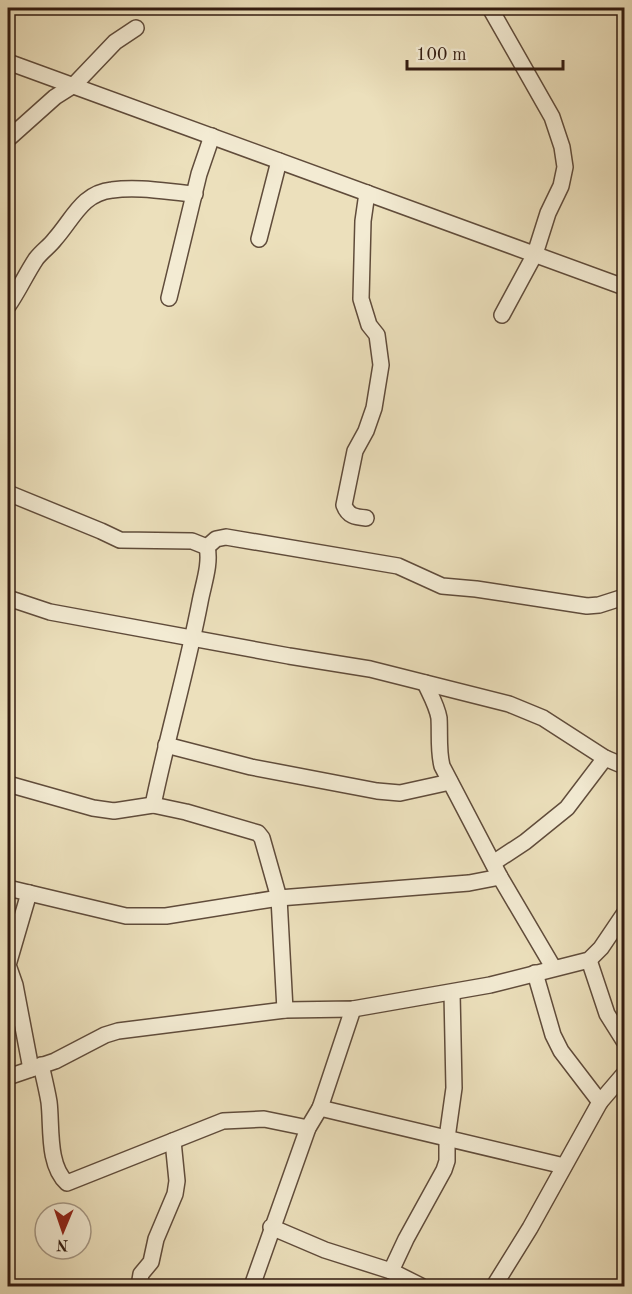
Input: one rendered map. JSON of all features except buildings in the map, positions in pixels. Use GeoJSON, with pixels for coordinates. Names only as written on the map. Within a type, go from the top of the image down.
{"type":"FeatureCollection","features":[{"type":"Feature","properties":{"kind":"street"},"geometry":{"type":"LineString","coordinates":[[490,8],[552,117],[562,147],[565,167],[561,186],[548,213],[535,254],[502,315]]}},
{"type":"Feature","properties":{"kind":"street"},"geometry":{"type":"LineString","coordinates":[[8,139],[55,97],[74,85],[115,42],[136,28]]}},
{"type":"Feature","properties":{"kind":"street"},"geometry":{"type":"LineString","coordinates":[[8,62],[624,287]]}},
{"type":"Feature","properties":{"kind":"street"},"geometry":{"type":"LineString","coordinates":[[169,298],[199,174],[212,136]]}},
{"type":"Feature","properties":{"kind":"street"},"geometry":{"type":"LineString","coordinates":[[260,239],[279,161]]}},
{"type":"Feature","properties":{"kind":"street"},"geometry":{"type":"LineString","coordinates":[[8,306],[37,258],[56,238],[83,202],[96,194],[120,190],[195,194]]}},
{"type":"Feature","properties":{"kind":"street"},"geometry":{"type":"LineString","coordinates":[[366,518],[354,517],[346,512],[344,505],[356,451],[374,408],[381,365],[377,335],[369,325],[361,299],[363,221],[367,193]]}},
{"type":"Feature","properties":{"kind":"street"},"geometry":{"type":"LineString","coordinates":[[8,493],[120,540],[192,541],[207,547]]}},
{"type":"Feature","properties":{"kind":"street"},"geometry":{"type":"LineString","coordinates":[[207,547],[216,539],[226,537],[398,566],[442,586],[477,589],[587,606],[599,605],[624,597]]}},
{"type":"Feature","properties":{"kind":"street"},"geometry":{"type":"LineString","coordinates":[[153,805],[193,638],[208,562],[207,547]]}},
{"type":"Feature","properties":{"kind":"street"},"geometry":{"type":"LineString","coordinates":[[8,598],[50,612],[370,669],[509,705],[551,723],[605,758],[624,766]]}},
{"type":"Feature","properties":{"kind":"street"},"geometry":{"type":"LineString","coordinates":[[425,683],[439,717],[439,754],[450,783],[496,870],[553,967]]}},
{"type":"Feature","properties":{"kind":"street"},"geometry":{"type":"LineString","coordinates":[[166,745],[250,767],[377,791],[400,793],[450,783]]}},
{"type":"Feature","properties":{"kind":"street"},"geometry":{"type":"LineString","coordinates":[[8,888],[126,916],[166,916],[279,898],[469,883],[496,870],[525,842],[567,808],[605,758]]}},
{"type":"Feature","properties":{"kind":"street"},"geometry":{"type":"LineString","coordinates":[[8,784],[114,811],[153,805],[258,832],[262,838],[279,898],[285,1010]]}},
{"type":"Feature","properties":{"kind":"street"},"geometry":{"type":"LineString","coordinates":[[29,893],[8,965],[36,1067],[50,1105],[52,1149],[60,1177],[67,1183],[223,1121],[264,1119],[308,1128]]}},
{"type":"Feature","properties":{"kind":"street"},"geometry":{"type":"LineString","coordinates":[[8,1077],[55,1061],[105,1035],[118,1031],[285,1010],[353,1010],[452,993],[589,960],[601,948],[624,914]]}},
{"type":"Feature","properties":{"kind":"street"},"geometry":{"type":"LineString","coordinates":[[589,960],[607,1014],[624,1041]]}},
{"type":"Feature","properties":{"kind":"street"},"geometry":{"type":"LineString","coordinates":[[535,973],[553,1035],[561,1051],[600,1102]]}},
{"type":"Feature","properties":{"kind":"street"},"geometry":{"type":"LineString","coordinates":[[391,1271],[447,1161],[447,1138],[454,1088],[452,993]]}},
{"type":"Feature","properties":{"kind":"street"},"geometry":{"type":"LineString","coordinates":[[252,1287],[308,1128],[320,1108],[353,1010]]}},
{"type":"Feature","properties":{"kind":"street"},"geometry":{"type":"LineString","coordinates":[[494,1287],[530,1228],[600,1102],[624,1074]]}},
{"type":"Feature","properties":{"kind":"street"},"geometry":{"type":"LineString","coordinates":[[320,1108],[564,1166]]}},
{"type":"Feature","properties":{"kind":"street"},"geometry":{"type":"LineString","coordinates":[[139,1287],[141,1275],[151,1262],[156,1239],[175,1194],[177,1181],[173,1141]]}},
{"type":"Feature","properties":{"kind":"street"},"geometry":{"type":"LineString","coordinates":[[272,1227],[325,1250],[391,1271],[421,1287]]}}]}
